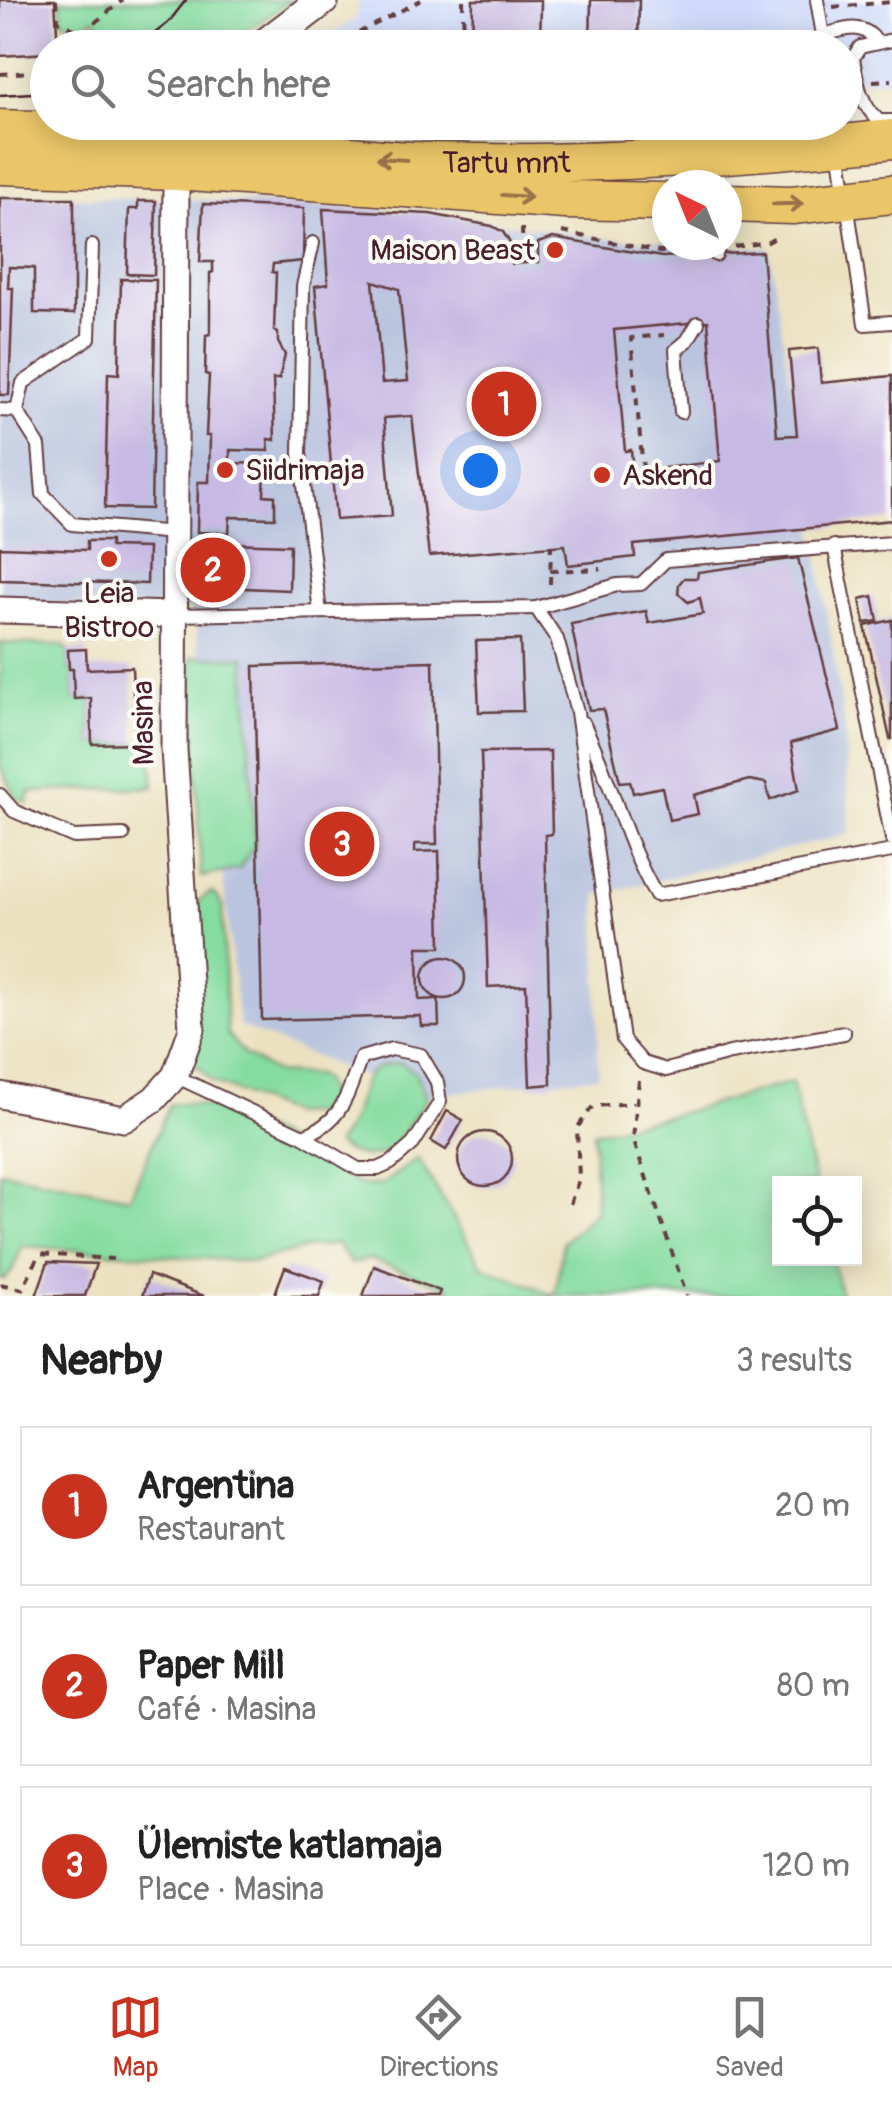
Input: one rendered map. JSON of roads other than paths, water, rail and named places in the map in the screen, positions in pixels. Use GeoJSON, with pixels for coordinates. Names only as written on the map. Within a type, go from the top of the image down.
{"type":"FeatureCollection","features":[{"type":"Feature","properties":{"kind":"main road","name":"Tartu mnt"},"geometry":{"type":"LineString","coordinates":[[0,129],[30,129]]}},
{"type":"Feature","properties":{"kind":"main road","name":"Tartu mnt"},"geometry":{"type":"LineString","coordinates":[[862,136],[892,139]]}},
{"type":"Feature","properties":{"kind":"main road"},"geometry":{"type":"LineString","coordinates":[[69,167],[110,152],[164,152],[183,140]]}},
{"type":"Feature","properties":{"kind":"main road","name":"Tartu mnt"},"geometry":{"type":"LineString","coordinates":[[241,140],[288,151],[427,162],[574,164],[685,159],[801,140]]}},
{"type":"Feature","properties":{"kind":"main road"},"geometry":{"type":"LineString","coordinates":[[176,171],[207,155],[247,158],[288,151]]}},
{"type":"Feature","properties":{"kind":"main road","name":"Tartu mnt"},"geometry":{"type":"LineString","coordinates":[[0,165],[176,171],[565,200],[652,202]]}},
{"type":"Feature","properties":{"kind":"main road"},"geometry":{"type":"LineString","coordinates":[[742,206],[792,205],[892,194]]}},
{"type":"Feature","properties":{"kind":"street"},"geometry":{"type":"LineString","coordinates":[[284,30],[324,0]]}},
{"type":"Feature","properties":{"kind":"street","name":"Masina"},"geometry":{"type":"LineString","coordinates":[[0,1095],[124,1119],[154,1098],[175,1076],[192,1029],[174,749],[176,171]]}},
{"type":"Feature","properties":{"kind":"street"},"geometry":{"type":"LineString","coordinates":[[0,610],[174,615]]}},
{"type":"Feature","properties":{"kind":"lane"},"geometry":{"type":"LineString","coordinates":[[818,4],[822,30]]}},
{"type":"Feature","properties":{"kind":"lane"},"geometry":{"type":"LineString","coordinates":[[852,30],[870,32],[876,41]]}},
{"type":"Feature","properties":{"kind":"lane"},"geometry":{"type":"LineString","coordinates":[[862,47],[892,40]]}},
{"type":"Feature","properties":{"kind":"lane"},"geometry":{"type":"LineString","coordinates":[[862,99],[879,121],[892,121]]}},
{"type":"Feature","properties":{"kind":"lane"},"geometry":{"type":"LineString","coordinates":[[838,140],[865,324],[892,322]]}},
{"type":"Feature","properties":{"kind":"lane"},"geometry":{"type":"LineString","coordinates":[[312,243],[303,286],[300,453],[320,612]]}},
{"type":"Feature","properties":{"kind":"lane"},"geometry":{"type":"LineString","coordinates":[[92,246],[89,338],[23,383],[17,411],[39,446],[43,494],[72,524],[174,533]]}},
{"type":"Feature","properties":{"kind":"lane"},"geometry":{"type":"LineString","coordinates":[[682,412],[676,350],[695,327]]}},
{"type":"Feature","properties":{"kind":"lane"},"geometry":{"type":"LineString","coordinates":[[0,410],[17,411]]}},
{"type":"Feature","properties":{"kind":"lane"},"geometry":{"type":"LineString","coordinates":[[174,615],[543,606],[617,585],[641,584],[666,560],[892,542]]}},
{"type":"Feature","properties":{"kind":"lane"},"geometry":{"type":"LineString","coordinates":[[834,546],[892,840]]}},
{"type":"Feature","properties":{"kind":"lane"},"geometry":{"type":"LineString","coordinates":[[543,606],[557,639],[577,712],[623,1040],[642,1063],[666,1070],[730,1053],[844,1033]]}},
{"type":"Feature","properties":{"kind":"lane"},"geometry":{"type":"LineString","coordinates":[[577,712],[596,749],[641,869],[656,895],[892,851]]}},
{"type":"Feature","properties":{"kind":"lane"},"geometry":{"type":"LineString","coordinates":[[0,795],[14,811],[74,837],[123,835]]}},
{"type":"Feature","properties":{"kind":"lane"},"geometry":{"type":"LineString","coordinates":[[175,1076],[303,1136],[358,1169],[378,1170],[413,1144],[440,1102],[437,1082],[421,1055],[392,1049],[362,1058],[336,1118],[303,1136]]}},
{"type":"Feature","properties":{"kind":"tram line"},"geometry":{"type":"LineString","coordinates":[[159,30],[186,0]]}},
{"type":"Feature","properties":{"kind":"tram line"},"geometry":{"type":"LineString","coordinates":[[0,95],[30,93]]}},
{"type":"Feature","properties":{"kind":"place","name":"Maison Beast"},"geometry":{"type":"Point","coordinates":[555,250]}},
{"type":"Feature","properties":{"kind":"place","name":"Argentina"},"geometry":{"type":"Point","coordinates":[504,404]}},
{"type":"Feature","properties":{"kind":"place","name":"Siidrimaja"},"geometry":{"type":"Point","coordinates":[225,470]}},
{"type":"Feature","properties":{"kind":"place","name":"Askend"},"geometry":{"type":"Point","coordinates":[602,475]}},
{"type":"Feature","properties":{"kind":"place","name":"Leia Bistroo"},"geometry":{"type":"Point","coordinates":[109,559]}},
{"type":"Feature","properties":{"kind":"place","name":"Paper Mill"},"geometry":{"type":"Point","coordinates":[213,570]}},
{"type":"Feature","properties":{"kind":"place","name":"Ülemiste katlamaja"},"geometry":{"type":"Point","coordinates":[342,844]}}]}
